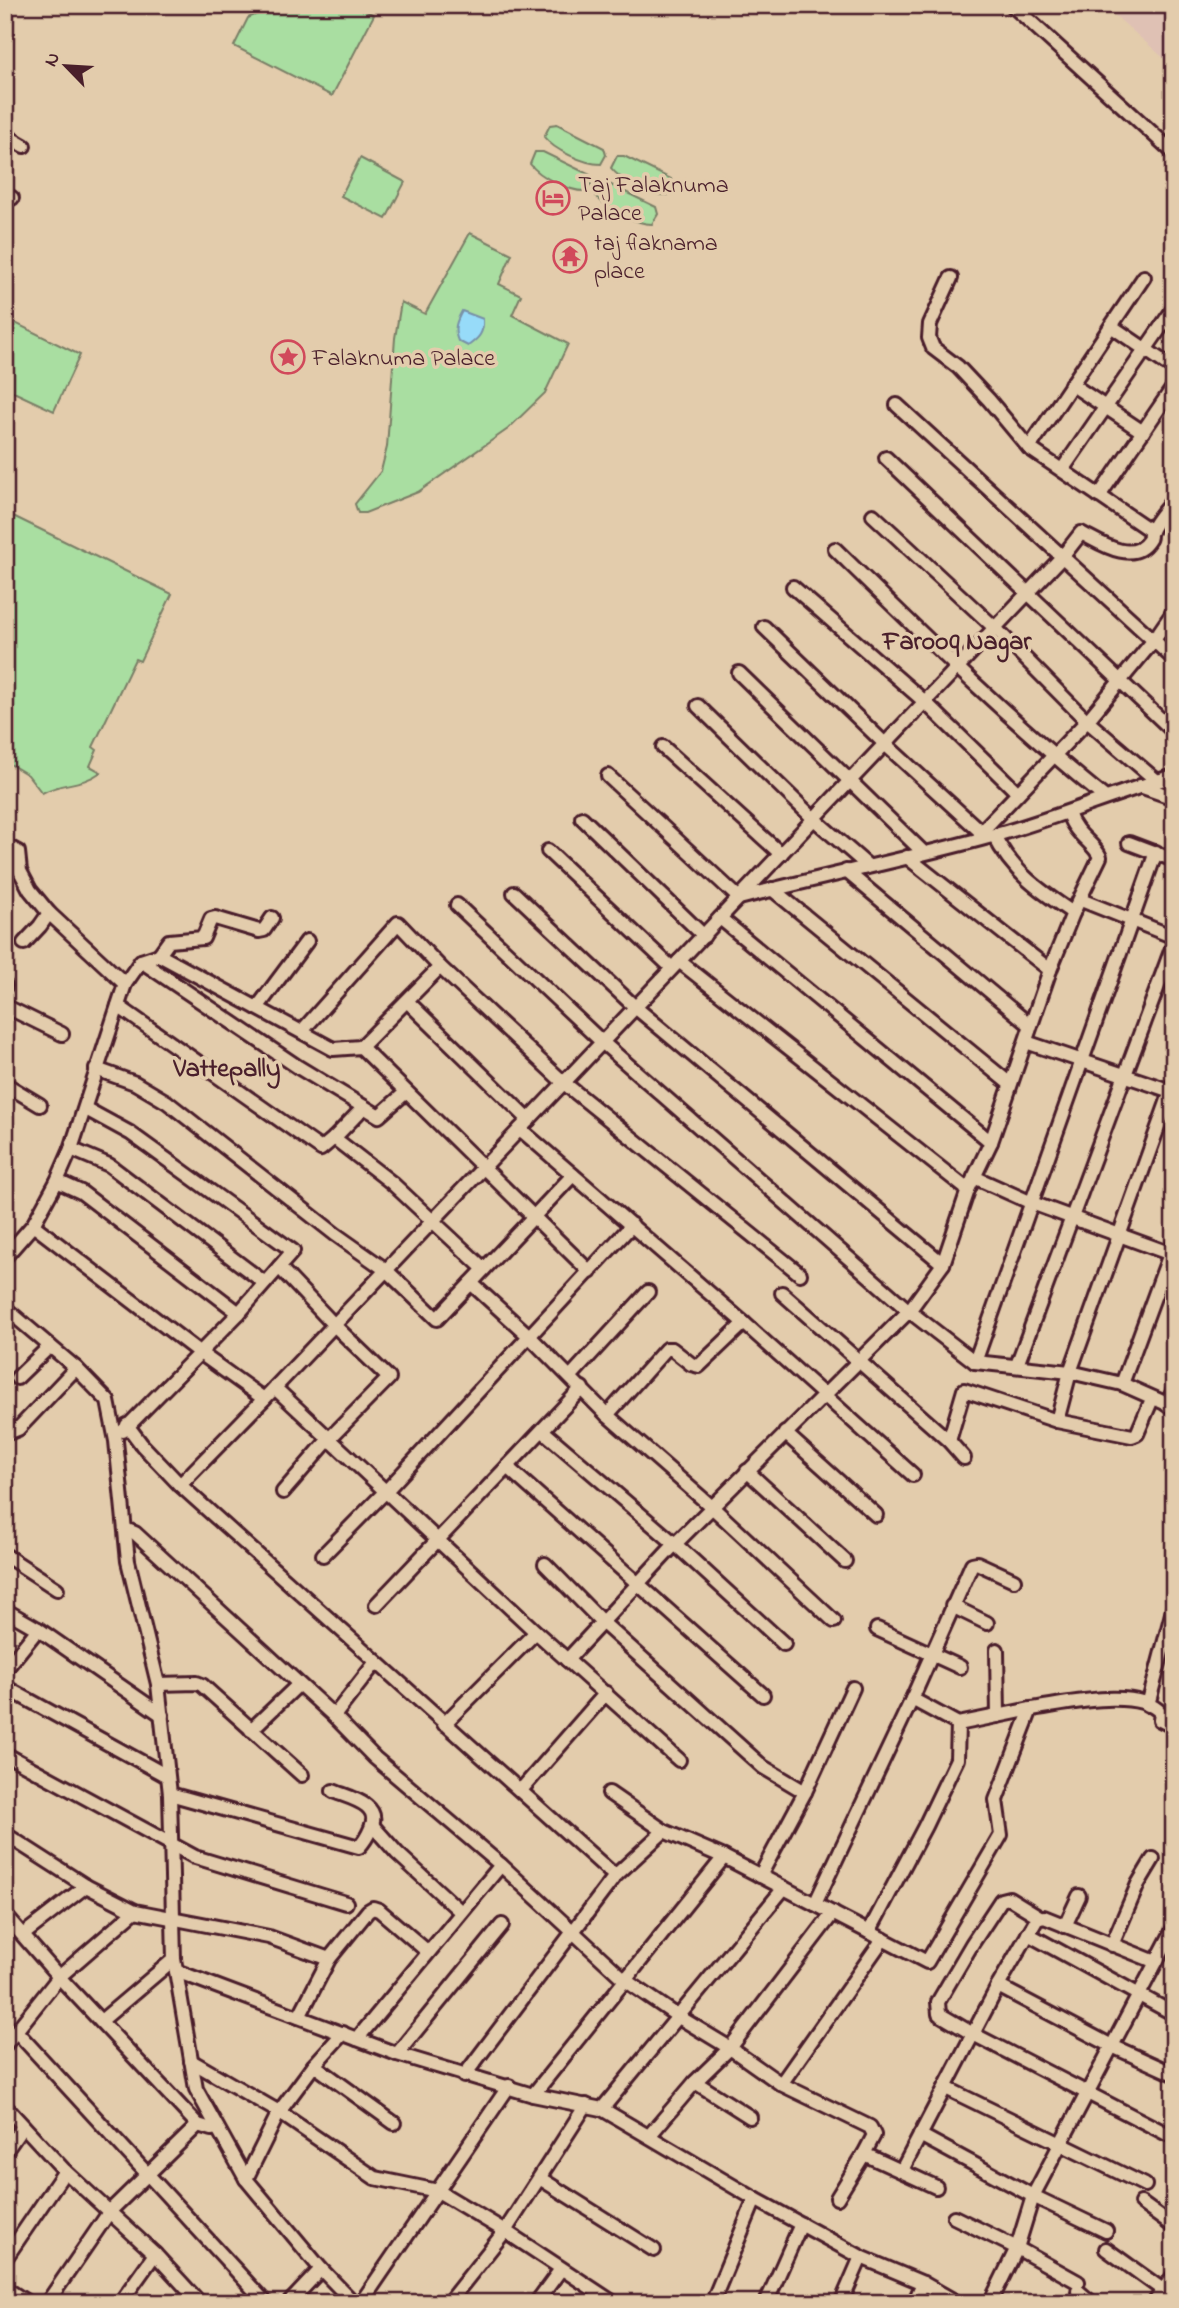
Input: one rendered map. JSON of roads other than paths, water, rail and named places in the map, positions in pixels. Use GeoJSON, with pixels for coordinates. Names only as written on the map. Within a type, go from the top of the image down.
{"type":"FeatureCollection","features":[{"type":"Feature","properties":{"kind":"street"},"geometry":{"type":"LineString","coordinates":[[1012,5],[1174,153]]}},
{"type":"Feature","properties":{"kind":"street"},"geometry":{"type":"LineString","coordinates":[[5,135],[24,146]]}},
{"type":"Feature","properties":{"kind":"street"},"geometry":{"type":"LineString","coordinates":[[1029,449],[1144,277]]}},
{"type":"Feature","properties":{"kind":"street"},"geometry":{"type":"LineString","coordinates":[[951,278],[930,324],[929,338],[933,348],[958,367],[1029,449],[1151,531]]}},
{"type":"Feature","properties":{"kind":"street"},"geometry":{"type":"LineString","coordinates":[[1062,471],[1174,308]]}},
{"type":"Feature","properties":{"kind":"street"},"geometry":{"type":"LineString","coordinates":[[1111,326],[1174,369]]}},
{"type":"Feature","properties":{"kind":"street"},"geometry":{"type":"LineString","coordinates":[[1071,384],[1143,432]]}},
{"type":"Feature","properties":{"kind":"street"},"geometry":{"type":"LineString","coordinates":[[1099,496],[1174,387]]}},
{"type":"Feature","properties":{"kind":"street"},"geometry":{"type":"LineString","coordinates":[[897,405],[1174,659]]}},
{"type":"Feature","properties":{"kind":"street"},"geometry":{"type":"LineString","coordinates":[[886,458],[1174,732]]}},
{"type":"Feature","properties":{"kind":"street"},"geometry":{"type":"LineString","coordinates":[[180,1485],[740,898],[1063,556],[1081,533],[1114,550],[1130,551],[1140,548],[1149,540],[1151,531],[1169,514],[1174,498]]}},
{"type":"Feature","properties":{"kind":"street"},"geometry":{"type":"LineString","coordinates":[[873,515],[995,628],[1087,720],[1157,781]]}},
{"type":"Feature","properties":{"kind":"street"},"geometry":{"type":"LineString","coordinates":[[835,549],[957,668],[1053,756],[1104,797]]}},
{"type":"Feature","properties":{"kind":"street"},"geometry":{"type":"LineString","coordinates":[[793,587],[925,702],[1018,793]]}},
{"type":"Feature","properties":{"kind":"street"},"geometry":{"type":"LineString","coordinates":[[985,835],[1018,793],[1087,720],[1154,640],[1174,611]]}},
{"type":"Feature","properties":{"kind":"street"},"geometry":{"type":"LineString","coordinates":[[764,627],[885,744],[985,835],[1033,886],[1073,913]]}},
{"type":"Feature","properties":{"kind":"street"},"geometry":{"type":"LineString","coordinates":[[739,673],[924,853]]}},
{"type":"Feature","properties":{"kind":"street"},"geometry":{"type":"LineString","coordinates":[[698,706],[814,819],[868,866]]}},
{"type":"Feature","properties":{"kind":"street"},"geometry":{"type":"LineString","coordinates":[[663,747],[781,854]]}},
{"type":"Feature","properties":{"kind":"street"},"geometry":{"type":"LineString","coordinates":[[608,776],[740,898]]}},
{"type":"Feature","properties":{"kind":"street"},"geometry":{"type":"LineString","coordinates":[[740,898],[924,853],[1068,813],[1104,797],[1174,776]]}},
{"type":"Feature","properties":{"kind":"street"},"geometry":{"type":"LineString","coordinates":[[1140,786],[1174,798]]}},
{"type":"Feature","properties":{"kind":"street"},"geometry":{"type":"LineString","coordinates":[[567,1660],[674,1545],[909,1311],[943,1264],[968,1191],[991,1142],[1050,970],[1100,857],[1078,834],[1068,813]]}},
{"type":"Feature","properties":{"kind":"street"},"geometry":{"type":"LineString","coordinates":[[582,818],[704,936]]}},
{"type":"Feature","properties":{"kind":"street"},"geometry":{"type":"LineString","coordinates":[[1129,843],[1174,860]]}},
{"type":"Feature","properties":{"kind":"street"},"geometry":{"type":"LineString","coordinates":[[5,845],[18,852],[20,871],[30,890],[49,913],[125,984]]}},
{"type":"Feature","properties":{"kind":"street"},"geometry":{"type":"LineString","coordinates":[[548,851],[676,965],[968,1191]]}},
{"type":"Feature","properties":{"kind":"street"},"geometry":{"type":"LineString","coordinates":[[975,1362],[1156,852]]}},
{"type":"Feature","properties":{"kind":"street"},"geometry":{"type":"LineString","coordinates":[[907,857],[1050,970]]}},
{"type":"Feature","properties":{"kind":"street"},"geometry":{"type":"LineString","coordinates":[[846,871],[1030,1025]]}},
{"type":"Feature","properties":{"kind":"street"},"geometry":{"type":"LineString","coordinates":[[772,889],[1010,1084]]}},
{"type":"Feature","properties":{"kind":"street"},"geometry":{"type":"LineString","coordinates":[[514,893],[635,1007],[943,1264]]}},
{"type":"Feature","properties":{"kind":"street"},"geometry":{"type":"LineString","coordinates":[[1080,900],[1174,937]]}},
{"type":"Feature","properties":{"kind":"street"},"geometry":{"type":"LineString","coordinates":[[457,905],[602,1042],[909,1311],[975,1362],[1070,1372],[1122,1384],[1171,1406],[1174,1390]]}},
{"type":"Feature","properties":{"kind":"street"},"geometry":{"type":"LineString","coordinates":[[24,943],[49,913]]}},
{"type":"Feature","properties":{"kind":"street"},"geometry":{"type":"LineString","coordinates":[[5,1257],[33,1225],[57,1181],[86,1109],[96,1069],[125,984],[141,961],[159,955],[169,941],[203,938],[211,919],[264,930],[272,918]]}},
{"type":"Feature","properties":{"kind":"street"},"geometry":{"type":"LineString","coordinates":[[720,918],[991,1142]]}},
{"type":"Feature","properties":{"kind":"street"},"geometry":{"type":"LineString","coordinates":[[302,1031],[398,923],[440,967],[564,1083],[800,1274]]}},
{"type":"Feature","properties":{"kind":"street"},"geometry":{"type":"LineString","coordinates":[[257,1008],[307,941]]}},
{"type":"Feature","properties":{"kind":"street"},"geometry":{"type":"LineString","coordinates":[[1017,1365],[1174,943]]}},
{"type":"Feature","properties":{"kind":"street"},"geometry":{"type":"LineString","coordinates":[[159,955],[333,1049],[361,1047],[440,967]]}},
{"type":"Feature","properties":{"kind":"street"},"geometry":{"type":"LineString","coordinates":[[141,961],[298,1067],[379,1116],[405,1093]]}},
{"type":"Feature","properties":{"kind":"street"},"geometry":{"type":"LineString","coordinates":[[408,1002],[573,1175],[744,1323],[912,1475]]}},
{"type":"Feature","properties":{"kind":"street"},"geometry":{"type":"LineString","coordinates":[[5,1006],[62,1034]]}},
{"type":"Feature","properties":{"kind":"street"},"geometry":{"type":"LineString","coordinates":[[118,1006],[320,1149],[364,1107]]}},
{"type":"Feature","properties":{"kind":"street"},"geometry":{"type":"LineString","coordinates":[[1026,1042],[1125,1076],[1173,1089],[1070,1372],[1057,1421]]}},
{"type":"Feature","properties":{"kind":"street"},"geometry":{"type":"LineString","coordinates":[[361,1047],[590,1272]]}},
{"type":"Feature","properties":{"kind":"street"},"geometry":{"type":"LineString","coordinates":[[96,1069],[135,1083],[167,1102],[335,1234],[386,1270],[437,1319],[573,1175]]}},
{"type":"Feature","properties":{"kind":"street"},"geometry":{"type":"LineString","coordinates":[[5,1084],[40,1105]]}},
{"type":"Feature","properties":{"kind":"street"},"geometry":{"type":"LineString","coordinates":[[86,1109],[130,1133],[293,1251],[239,1313],[127,1425],[116,1441]]}},
{"type":"Feature","properties":{"kind":"street"},"geometry":{"type":"LineString","coordinates":[[334,1138],[370,1165],[484,1269]]}},
{"type":"Feature","properties":{"kind":"street"},"geometry":{"type":"LineString","coordinates":[[71,1149],[109,1166],[265,1283]]}},
{"type":"Feature","properties":{"kind":"street"},"geometry":{"type":"LineString","coordinates":[[974,1177],[1071,1218],[1172,1250],[1122,1384]]}},
{"type":"Feature","properties":{"kind":"street"},"geometry":{"type":"LineString","coordinates":[[57,1181],[81,1192],[239,1313]]}},
{"type":"Feature","properties":{"kind":"street"},"geometry":{"type":"LineString","coordinates":[[323,1555],[386,1491],[632,1224]]}},
{"type":"Feature","properties":{"kind":"street"},"geometry":{"type":"LineString","coordinates":[[33,1225],[264,1399]]}},
{"type":"Feature","properties":{"kind":"street"},"geometry":{"type":"LineString","coordinates":[[279,1267],[389,1378],[283,1492]]}},
{"type":"Feature","properties":{"kind":"street"},"geometry":{"type":"LineString","coordinates":[[471,1283],[529,1336],[607,1415],[712,1507],[834,1621]]}},
{"type":"Feature","properties":{"kind":"street"},"geometry":{"type":"LineString","coordinates":[[570,1376],[648,1292]]}},
{"type":"Feature","properties":{"kind":"street"},"geometry":{"type":"LineString","coordinates":[[782,1293],[949,1441],[964,1458]]}},
{"type":"Feature","properties":{"kind":"street"},"geometry":{"type":"LineString","coordinates":[[7,1313],[76,1368],[108,1401],[116,1441],[128,1561],[158,1684],[162,1714],[170,1794],[175,1965],[195,2089],[246,2179],[321,2269],[354,2303]]}},
{"type":"Feature","properties":{"kind":"street"},"geometry":{"type":"LineString","coordinates":[[607,1415],[666,1349],[672,1349],[691,1364],[699,1366],[744,1323]]}},
{"type":"Feature","properties":{"kind":"street"},"geometry":{"type":"LineString","coordinates":[[18,1378],[50,1346]]}},
{"type":"Feature","properties":{"kind":"street"},"geometry":{"type":"LineString","coordinates":[[5,1434],[18,1429],[76,1368]]}},
{"type":"Feature","properties":{"kind":"street"},"geometry":{"type":"LineString","coordinates":[[275,1388],[536,1632],[679,1760]]}},
{"type":"Feature","properties":{"kind":"street"},"geometry":{"type":"LineString","coordinates":[[376,1605],[582,1388]]}},
{"type":"Feature","properties":{"kind":"street"},"geometry":{"type":"LineString","coordinates":[[949,1441],[964,1390],[1057,1421],[1132,1436],[1137,1434],[1153,1399]]}},
{"type":"Feature","properties":{"kind":"street"},"geometry":{"type":"LineString","coordinates":[[127,1425],[142,1446],[180,1485],[615,1876]]}},
{"type":"Feature","properties":{"kind":"street"},"geometry":{"type":"LineString","coordinates":[[543,1431],[784,1644]]}},
{"type":"Feature","properties":{"kind":"street"},"geometry":{"type":"LineString","coordinates":[[785,1433],[876,1515]]}},
{"type":"Feature","properties":{"kind":"street"},"geometry":{"type":"LineString","coordinates":[[507,1467],[763,1695]]}},
{"type":"Feature","properties":{"kind":"street"},"geometry":{"type":"LineString","coordinates":[[747,1471],[845,1561]]}},
{"type":"Feature","properties":{"kind":"street"},"geometry":{"type":"LineString","coordinates":[[125,1529],[135,1534],[334,1716],[375,1758],[501,1866],[625,1980],[781,2084],[870,2127],[874,2135],[836,2198]]}},
{"type":"Feature","properties":{"kind":"street"},"geometry":{"type":"LineString","coordinates":[[5,1555],[57,1589]]}},
{"type":"Feature","properties":{"kind":"street"},"geometry":{"type":"LineString","coordinates":[[815,1904],[912,1699],[972,1564],[977,1563],[1014,1580]]}},
{"type":"Feature","properties":{"kind":"street"},"geometry":{"type":"LineString","coordinates":[[545,1564],[603,1623],[763,1767],[806,1792]]}},
{"type":"Feature","properties":{"kind":"street"},"geometry":{"type":"LineString","coordinates":[[952,1606],[987,1623]]}},
{"type":"Feature","properties":{"kind":"street"},"geometry":{"type":"LineString","coordinates":[[1148,1705],[1174,1606]]}},
{"type":"Feature","properties":{"kind":"street"},"geometry":{"type":"LineString","coordinates":[[5,1610],[162,1714]]}},
{"type":"Feature","properties":{"kind":"street"},"geometry":{"type":"LineString","coordinates":[[5,1670],[37,1629]]}},
{"type":"Feature","properties":{"kind":"street"},"geometry":{"type":"LineString","coordinates":[[877,1629],[960,1667]]}},
{"type":"Feature","properties":{"kind":"street"},"geometry":{"type":"LineString","coordinates":[[444,1724],[536,1632]]}},
{"type":"Feature","properties":{"kind":"street"},"geometry":{"type":"LineString","coordinates":[[998,1650],[999,1716]]}},
{"type":"Feature","properties":{"kind":"street"},"geometry":{"type":"LineString","coordinates":[[334,1716],[376,1662]]}},
{"type":"Feature","properties":{"kind":"street"},"geometry":{"type":"LineString","coordinates":[[158,1684],[197,1683],[302,1774]]}},
{"type":"Feature","properties":{"kind":"street"},"geometry":{"type":"LineString","coordinates":[[251,1730],[298,1685]]}},
{"type":"Feature","properties":{"kind":"street"},"geometry":{"type":"LineString","coordinates":[[5,1687],[167,1776]]}},
{"type":"Feature","properties":{"kind":"street"},"geometry":{"type":"LineString","coordinates":[[760,1876],[806,1792],[853,1688]]}},
{"type":"Feature","properties":{"kind":"street"},"geometry":{"type":"LineString","coordinates":[[521,1790],[606,1693]]}},
{"type":"Feature","properties":{"kind":"street"},"geometry":{"type":"LineString","coordinates":[[912,1699],[958,1724],[1031,1709],[1116,1698],[1148,1705],[1161,1713],[1160,1720],[1174,1727]]}},
{"type":"Feature","properties":{"kind":"street"},"geometry":{"type":"LineString","coordinates":[[609,1794],[664,1831],[724,1857],[928,1962],[1001,1835],[996,1800],[1031,1709]]}},
{"type":"Feature","properties":{"kind":"street"},"geometry":{"type":"LineString","coordinates":[[869,1932],[957,1759],[958,1724]]}},
{"type":"Feature","properties":{"kind":"street"},"geometry":{"type":"LineString","coordinates":[[5,1754],[170,1845],[208,1862],[346,1903]]}},
{"type":"Feature","properties":{"kind":"street"},"geometry":{"type":"LineString","coordinates":[[170,1794],[352,1846],[362,1845],[374,1815],[369,1806],[333,1791]]}},
{"type":"Feature","properties":{"kind":"street"},"geometry":{"type":"LineString","coordinates":[[372,1825],[397,1853],[461,1912]]}},
{"type":"Feature","properties":{"kind":"street"},"geometry":{"type":"LineString","coordinates":[[464,2076],[615,1876],[664,1831]]}},
{"type":"Feature","properties":{"kind":"street"},"geometry":{"type":"LineString","coordinates":[[5,1834],[86,1886],[135,1911],[269,1937],[329,1959]]}},
{"type":"Feature","properties":{"kind":"street"},"geometry":{"type":"LineString","coordinates":[[533,2095],[724,1857]]}},
{"type":"Feature","properties":{"kind":"street"},"geometry":{"type":"LineString","coordinates":[[1112,1945],[1138,1884],[1153,1859]]}},
{"type":"Feature","properties":{"kind":"street"},"geometry":{"type":"LineString","coordinates":[[357,2039],[501,1866]]}},
{"type":"Feature","properties":{"kind":"street"},"geometry":{"type":"LineString","coordinates":[[24,1934],[86,1886]]}},
{"type":"Feature","properties":{"kind":"street"},"geometry":{"type":"LineString","coordinates":[[602,2109],[784,1888]]}},
{"type":"Feature","properties":{"kind":"street"},"geometry":{"type":"LineString","coordinates":[[1065,1926],[1079,1896]]}},
{"type":"Feature","properties":{"kind":"street"},"geometry":{"type":"LineString","coordinates":[[1174,1957],[1112,1945],[1040,1917],[1009,1898],[1001,1900],[938,2002],[938,2010],[943,2017],[973,2034],[1167,2134],[1174,2134]]}},
{"type":"Feature","properties":{"kind":"street"},"geometry":{"type":"LineString","coordinates":[[299,2017],[329,1959],[373,1908],[379,1910],[428,1952]]}},
{"type":"Feature","properties":{"kind":"street"},"geometry":{"type":"LineString","coordinates":[[5,2045],[59,1977],[135,1911]]}},
{"type":"Feature","properties":{"kind":"street"},"geometry":{"type":"LineString","coordinates":[[649,2136],[695,2082],[730,2048],[833,1913]]}},
{"type":"Feature","properties":{"kind":"street"},"geometry":{"type":"LineString","coordinates":[[902,2170],[998,1986],[1040,1917]]}},
{"type":"Feature","properties":{"kind":"street"},"geometry":{"type":"LineString","coordinates":[[9,1919],[59,1977],[198,2125],[217,2128]]}},
{"type":"Feature","properties":{"kind":"street"},"geometry":{"type":"LineString","coordinates":[[5,1934],[9,1919]]}},
{"type":"Feature","properties":{"kind":"street"},"geometry":{"type":"LineString","coordinates":[[397,2054],[502,1925]]}},
{"type":"Feature","properties":{"kind":"street"},"geometry":{"type":"LineString","coordinates":[[990,2303],[1017,2248],[1033,2196],[1139,1994],[1164,1955],[1174,1928]]}},
{"type":"Feature","properties":{"kind":"street"},"geometry":{"type":"LineString","coordinates":[[1028,1934],[1174,2014]]}},
{"type":"Feature","properties":{"kind":"street"},"geometry":{"type":"LineString","coordinates":[[781,2084],[883,1939]]}},
{"type":"Feature","properties":{"kind":"street"},"geometry":{"type":"LineString","coordinates":[[175,1965],[299,2017],[397,2054],[533,2095],[602,2109],[755,2199],[861,2257],[923,2283],[958,2303]]}},
{"type":"Feature","properties":{"kind":"street"},"geometry":{"type":"LineString","coordinates":[[101,2021],[175,1965]]}},
{"type":"Feature","properties":{"kind":"street"},"geometry":{"type":"LineString","coordinates":[[998,1986],[1112,2046],[1174,2074]]}},
{"type":"Feature","properties":{"kind":"street"},"geometry":{"type":"LineString","coordinates":[[16,2031],[266,2303]]}},
{"type":"Feature","properties":{"kind":"street"},"geometry":{"type":"LineString","coordinates":[[246,2179],[279,2112],[342,2033]]}},
{"type":"Feature","properties":{"kind":"street"},"geometry":{"type":"LineString","coordinates":[[191,2061],[279,2112],[375,2178],[438,2191],[505,2231],[608,2302]]}},
{"type":"Feature","properties":{"kind":"street"},"geometry":{"type":"LineString","coordinates":[[314,2065],[394,2123]]}},
{"type":"Feature","properties":{"kind":"street"},"geometry":{"type":"LineString","coordinates":[[695,2082],[750,2117]]}},
{"type":"Feature","properties":{"kind":"street"},"geometry":{"type":"LineString","coordinates":[[361,2303],[509,2087]]}},
{"type":"Feature","properties":{"kind":"street"},"geometry":{"type":"LineString","coordinates":[[946,2088],[1060,2146],[1145,2185]]}},
{"type":"Feature","properties":{"kind":"street"},"geometry":{"type":"LineString","coordinates":[[448,2303],[505,2231],[541,2179],[586,2105]]}},
{"type":"Feature","properties":{"kind":"street"},"geometry":{"type":"LineString","coordinates":[[5,2106],[65,2171],[155,2254],[199,2302]]}},
{"type":"Feature","properties":{"kind":"street"},"geometry":{"type":"LineString","coordinates":[[47,2303],[110,2211],[198,2125]]}},
{"type":"Feature","properties":{"kind":"street"},"geometry":{"type":"LineString","coordinates":[[5,2152],[23,2126]]}},
{"type":"Feature","properties":{"kind":"street"},"geometry":{"type":"LineString","coordinates":[[920,2135],[1033,2196],[1106,2231]]}},
{"type":"Feature","properties":{"kind":"street"},"geometry":{"type":"LineString","coordinates":[[864,2154],[936,2187]]}},
{"type":"Feature","properties":{"kind":"street"},"geometry":{"type":"LineString","coordinates":[[5,2259],[65,2171]]}},
{"type":"Feature","properties":{"kind":"street"},"geometry":{"type":"LineString","coordinates":[[541,2179],[653,2250]]}},
{"type":"Feature","properties":{"kind":"street"},"geometry":{"type":"LineString","coordinates":[[712,2303],[755,2199]]}},
{"type":"Feature","properties":{"kind":"street"},"geometry":{"type":"LineString","coordinates":[[1141,2203],[1174,2227]]}},
{"type":"Feature","properties":{"kind":"street"},"geometry":{"type":"LineString","coordinates":[[954,2217],[1017,2248],[1078,2287],[1092,2303]]}},
{"type":"Feature","properties":{"kind":"street"},"geometry":{"type":"LineString","coordinates":[[766,2303],[801,2224]]}},
{"type":"Feature","properties":{"kind":"street"},"geometry":{"type":"LineString","coordinates":[[1106,2249],[1168,2294]]}},
{"type":"Feature","properties":{"kind":"street"},"geometry":{"type":"LineString","coordinates":[[120,2303],[155,2254]]}},
{"type":"Feature","properties":{"kind":"street"},"geometry":{"type":"LineString","coordinates":[[841,2303],[861,2257]]}},
{"type":"Feature","properties":{"kind":"street"},"geometry":{"type":"LineString","coordinates":[[289,2303],[321,2269]]}},
{"type":"Feature","properties":{"kind":"street"},"geometry":{"type":"LineString","coordinates":[[536,2303],[561,2269]]}},
{"type":"Feature","properties":{"kind":"street"},"geometry":{"type":"LineString","coordinates":[[1154,2303],[1168,2294],[1174,2275]]}},
{"type":"Feature","properties":{"kind":"street"},"geometry":{"type":"LineString","coordinates":[[914,2303],[923,2283]]}},
{"type":"Feature","properties":{"kind":"street"},"geometry":{"type":"LineString","coordinates":[[5,2288],[28,2303]]}},
{"type":"Feature","properties":{"kind":"water"},"geometry":{"type":"Polygon","coordinates":[[[462,311],[483,319],[480,335],[468,346],[458,341],[455,329],[462,311]]]}},
{"type":"Feature","properties":{"kind":"place","name":"Taj Falaknuma Palace"},"geometry":{"type":"Point","coordinates":[553,198]}},
{"type":"Feature","properties":{"kind":"place","name":"taj flaknama place"},"geometry":{"type":"Point","coordinates":[570,256]}},
{"type":"Feature","properties":{"kind":"place","name":"Falaknuma Palace"},"geometry":{"type":"Point","coordinates":[288,357]}},
{"type":"Feature","properties":{"kind":"district","name":"Farooq Nagar"},"geometry":{"type":"Point","coordinates":[957,640]}},
{"type":"Feature","properties":{"kind":"district","name":"Vattepally"},"geometry":{"type":"Point","coordinates":[227,1067]}}]}
